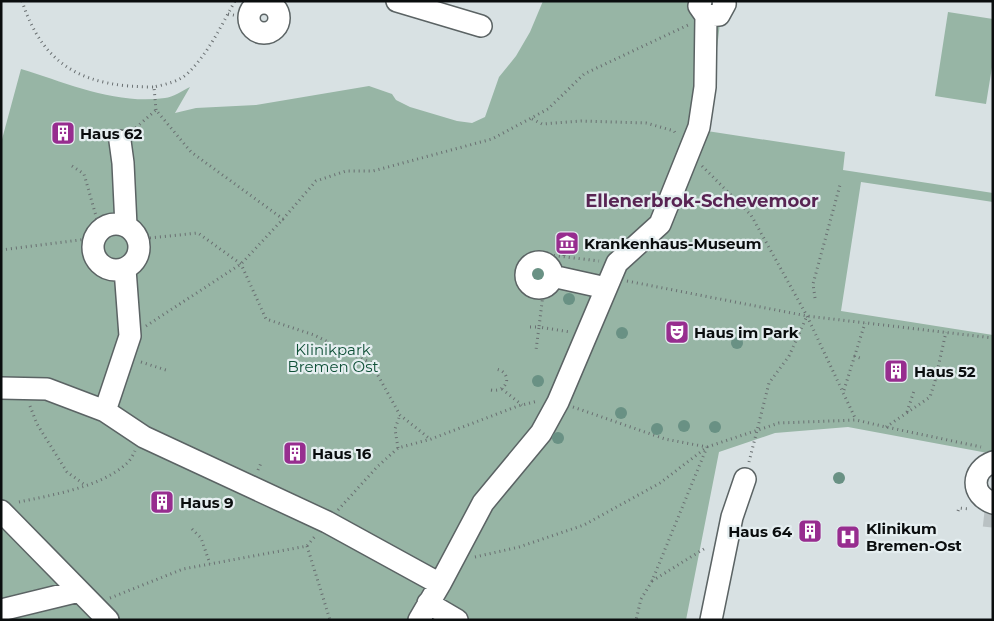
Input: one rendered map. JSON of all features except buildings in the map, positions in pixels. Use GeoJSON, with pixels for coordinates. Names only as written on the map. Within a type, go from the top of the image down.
{"type":"FeatureCollection","features":[{"type":"Feature","properties":{"kind":"street"},"geometry":{"type":"LineString","coordinates":[[397,1],[482,26]]}},
{"type":"Feature","properties":{"kind":"street"},"geometry":{"type":"LineString","coordinates":[[457,620],[423,611],[440,584],[483,503],[541,433],[558,402],[611,276],[660,224],[690,154],[699,127],[705,87],[704,9],[719,15],[724,4],[723,1]]}},
{"type":"Feature","properties":{"kind":"street"},"geometry":{"type":"LineString","coordinates":[[249,18],[250,12],[259,4],[279,5]]}},
{"type":"Feature","properties":{"kind":"street"},"geometry":{"type":"LineString","coordinates":[[120,141],[132,232],[140,248],[138,257],[125,269],[116,271],[107,269],[99,264],[94,256],[93,247],[97,234],[108,226],[117,224],[132,232]]}},
{"type":"Feature","properties":{"kind":"street"},"geometry":{"type":"LineString","coordinates":[[105,411],[127,346],[125,269]]}},
{"type":"Feature","properties":{"kind":"street"},"geometry":{"type":"LineString","coordinates":[[544,275],[611,276]]}},
{"type":"Feature","properties":{"kind":"street"},"geometry":{"type":"LineString","coordinates":[[1,388],[48,389],[105,411],[144,437],[327,522],[440,584]]}},
{"type":"Feature","properties":{"kind":"street"},"geometry":{"type":"LineString","coordinates":[[978,509],[982,497],[976,486],[978,474],[989,455]]}},
{"type":"Feature","properties":{"kind":"street"},"geometry":{"type":"LineString","coordinates":[[711,620],[728,534],[744,479]]}},
{"type":"Feature","properties":{"kind":"street"},"geometry":{"type":"LineString","coordinates":[[10,507],[93,605]]}},
{"type":"Feature","properties":{"kind":"street"},"geometry":{"type":"LineString","coordinates":[[1,610],[93,605]]}},
{"type":"Feature","properties":{"kind":"path"},"geometry":{"type":"LineString","coordinates":[[22,1],[27,18],[36,34],[53,55],[74,72],[96,82],[121,86],[154,87],[171,83],[186,74],[210,46],[235,1]]}},
{"type":"Feature","properties":{"kind":"path"},"geometry":{"type":"LineString","coordinates":[[169,371],[127,346],[241,264],[316,181],[346,171],[373,171],[492,139],[548,109],[584,74],[704,9]]}},
{"type":"Feature","properties":{"kind":"path"},"geometry":{"type":"LineString","coordinates":[[228,14],[249,18]]}},
{"type":"Feature","properties":{"kind":"path"},"geometry":{"type":"LineString","coordinates":[[154,87],[156,110],[190,152],[283,219]]}},
{"type":"Feature","properties":{"kind":"path"},"geometry":{"type":"LineString","coordinates":[[120,141],[156,110]]}},
{"type":"Feature","properties":{"kind":"path"},"geometry":{"type":"LineString","coordinates":[[1,250],[97,234],[84,174],[72,166]]}},
{"type":"Feature","properties":{"kind":"path"},"geometry":{"type":"LineString","coordinates":[[815,298],[813,284],[840,185]]}},
{"type":"Feature","properties":{"kind":"path"},"geometry":{"type":"LineString","coordinates":[[132,232],[198,233],[241,264],[266,319],[314,335],[371,363],[400,415],[431,439]]}},
{"type":"Feature","properties":{"kind":"path"},"geometry":{"type":"LineString","coordinates":[[564,250],[564,256]]}},
{"type":"Feature","properties":{"kind":"path"},"geometry":{"type":"LineString","coordinates":[[536,350],[543,294],[542,254],[564,256],[611,276],[808,316],[993,338]]}},
{"type":"Feature","properties":{"kind":"path"},"geometry":{"type":"LineString","coordinates":[[808,316],[844,390],[856,420]]}},
{"type":"Feature","properties":{"kind":"path"},"geometry":{"type":"LineString","coordinates":[[744,479],[769,383],[789,356],[808,316]]}},
{"type":"Feature","properties":{"kind":"path"},"geometry":{"type":"LineString","coordinates":[[844,390],[865,322]]}},
{"type":"Feature","properties":{"kind":"path"},"geometry":{"type":"LineString","coordinates":[[530,327],[587,335]]}},
{"type":"Feature","properties":{"kind":"path"},"geometry":{"type":"LineString","coordinates":[[886,428],[930,397],[946,332]]}},
{"type":"Feature","properties":{"kind":"path"},"geometry":{"type":"LineString","coordinates":[[854,356],[864,359]]}},
{"type":"Feature","properties":{"kind":"path"},"geometry":{"type":"LineString","coordinates":[[491,390],[497,391],[502,389],[506,384],[507,377],[500,370],[496,369]]}},
{"type":"Feature","properties":{"kind":"path"},"geometry":{"type":"LineString","coordinates":[[26,388],[28,401],[37,424],[67,472],[86,485]]}},
{"type":"Feature","properties":{"kind":"path"},"geometry":{"type":"LineString","coordinates":[[502,389],[522,405]]}},
{"type":"Feature","properties":{"kind":"path"},"geometry":{"type":"LineString","coordinates":[[907,413],[914,392]]}},
{"type":"Feature","properties":{"kind":"path"},"geometry":{"type":"LineString","coordinates":[[93,605],[183,569],[307,546],[377,467],[398,448],[431,439],[536,401],[558,402],[665,440],[707,446]]}},
{"type":"Feature","properties":{"kind":"path"},"geometry":{"type":"LineString","coordinates":[[398,448],[395,428],[400,415]]}},
{"type":"Feature","properties":{"kind":"path"},"geometry":{"type":"LineString","coordinates":[[450,564],[519,547],[584,524],[660,482],[707,446],[779,423],[856,420],[989,455]]}},
{"type":"Feature","properties":{"kind":"path"},"geometry":{"type":"LineString","coordinates":[[10,507],[60,494],[101,480],[127,464],[144,437]]}},
{"type":"Feature","properties":{"kind":"path"},"geometry":{"type":"LineString","coordinates":[[636,620],[641,599],[652,581],[707,446]]}},
{"type":"Feature","properties":{"kind":"path"},"geometry":{"type":"LineString","coordinates":[[192,529],[201,538],[210,564]]}},
{"type":"Feature","properties":{"kind":"path"},"geometry":{"type":"LineString","coordinates":[[652,581],[728,534]]}},
{"type":"Feature","properties":{"kind":"path"},"geometry":{"type":"LineString","coordinates":[[307,546],[330,620]]}},
{"type":"Feature","properties":{"kind":"green space","name":"Klinikpark Bremen Ost"},"geometry":{"type":"Polygon","coordinates":[[[543,1],[688,1],[720,23],[707,131],[845,152],[843,170],[993,193],[993,202],[861,182],[841,311],[993,335],[993,454],[848,427],[775,433],[719,452],[686,620],[1,620],[1,143],[21,69],[110,96],[128,98],[165,98],[190,87],[175,113],[196,108],[256,105],[369,86],[392,94],[396,100],[410,107],[457,121],[472,123],[485,117],[499,77],[516,56],[530,32],[543,1]]]}},
{"type":"Feature","properties":{"kind":"green space"},"geometry":{"type":"Polygon","coordinates":[[[948,12],[993,19],[993,61],[986,104],[935,96],[948,12]]]}},
{"type":"Feature","properties":{"kind":"tunnel"},"geometry":{"type":"LineString","coordinates":[[984,516],[993,517]]}},
{"type":"Feature","properties":{"kind":"place","name":"Haus 62"},"geometry":{"type":"Point","coordinates":[63,133]}},
{"type":"Feature","properties":{"kind":"place","name":"Krankenhaus-Museum"},"geometry":{"type":"Point","coordinates":[567,243]}},
{"type":"Feature","properties":{"kind":"place","name":"Haus im Park"},"geometry":{"type":"Point","coordinates":[677,332]}},
{"type":"Feature","properties":{"kind":"place","name":"Haus 52"},"geometry":{"type":"Point","coordinates":[896,371]}},
{"type":"Feature","properties":{"kind":"place","name":"Haus 16"},"geometry":{"type":"Point","coordinates":[295,453]}},
{"type":"Feature","properties":{"kind":"place","name":"Haus 9"},"geometry":{"type":"Point","coordinates":[162,502]}},
{"type":"Feature","properties":{"kind":"place","name":"Haus 64"},"geometry":{"type":"Point","coordinates":[810,531]}},
{"type":"Feature","properties":{"kind":"place","name":"Klinikum Bremen-Ost"},"geometry":{"type":"Point","coordinates":[848,537]}},
{"type":"Feature","properties":{"kind":"district","name":"Ellenerbrok-Schevemoor"},"geometry":{"type":"Point","coordinates":[702,201]}}]}
